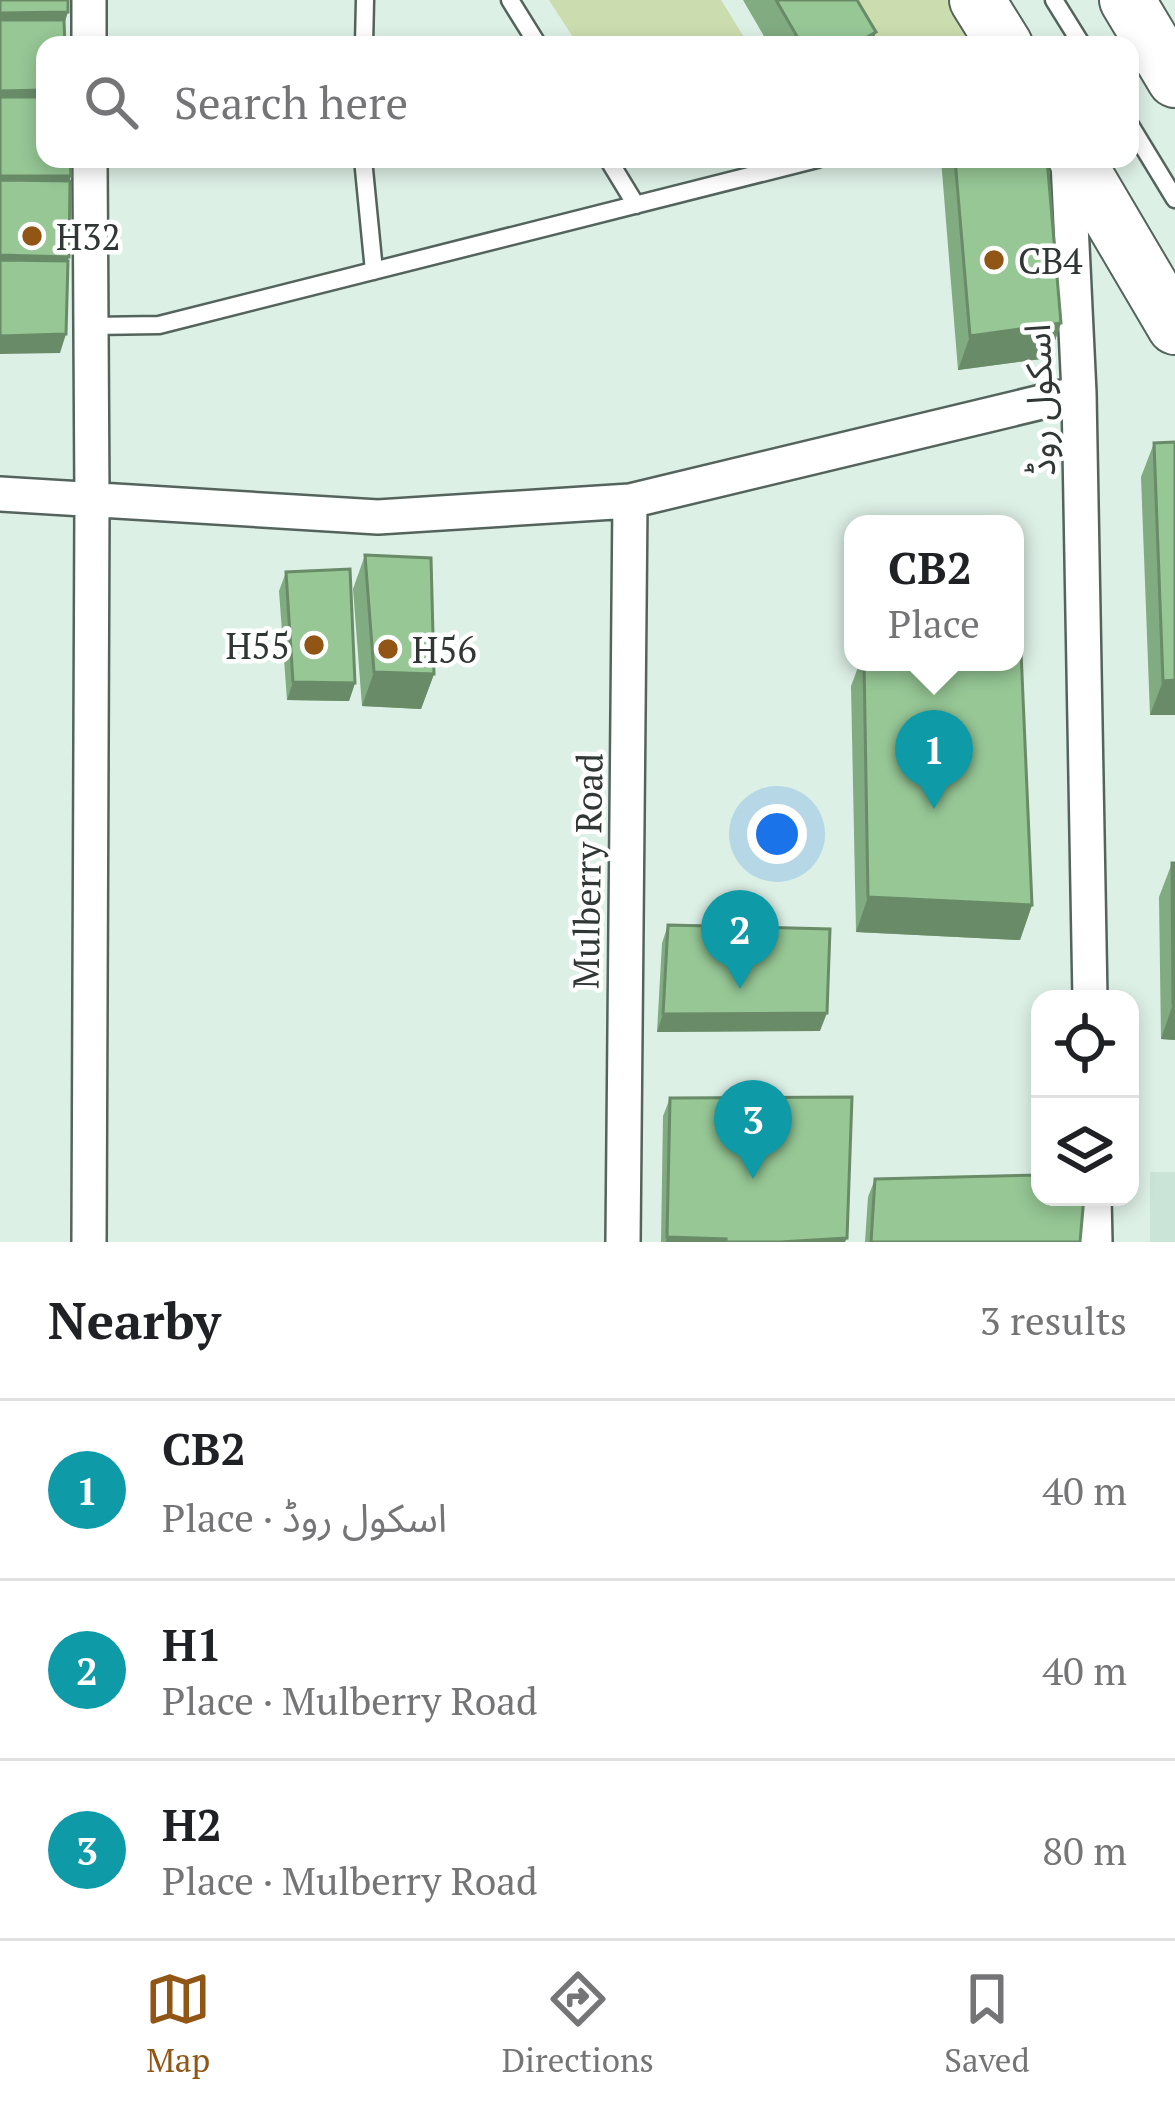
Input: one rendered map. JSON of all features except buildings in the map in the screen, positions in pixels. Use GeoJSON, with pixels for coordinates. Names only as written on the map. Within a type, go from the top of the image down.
{"type":"FeatureCollection","features":[{"type":"Feature","properties":{"kind":"highway"},"geometry":{"type":"LineString","coordinates":[[977,0],[999,36]]}},
{"type":"Feature","properties":{"kind":"highway"},"geometry":{"type":"LineString","coordinates":[[1126,0],[1175,80]]}},
{"type":"Feature","properties":{"kind":"highway"},"geometry":{"type":"LineString","coordinates":[[1078,168],[1175,327]]}},
{"type":"Feature","properties":{"kind":"street"},"geometry":{"type":"LineString","coordinates":[[88,0],[89,36]]}},
{"type":"Feature","properties":{"kind":"street"},"geometry":{"type":"LineString","coordinates":[[89,1242],[90,168]]}},
{"type":"Feature","properties":{"kind":"street","name":"اسکول روڈ"},"geometry":{"type":"LineString","coordinates":[[1072,168],[1090,990]]}},
{"type":"Feature","properties":{"kind":"street"},"geometry":{"type":"LineString","coordinates":[[0,494],[377,517],[630,501],[1079,393]]}},
{"type":"Feature","properties":{"kind":"street","name":"Mulberry Road"},"geometry":{"type":"LineString","coordinates":[[622,1242],[630,501]]}},
{"type":"Feature","properties":{"kind":"street"},"geometry":{"type":"LineString","coordinates":[[1094,1206],[1095,1242]]}},
{"type":"Feature","properties":{"kind":"lane"},"geometry":{"type":"LineString","coordinates":[[364,36],[365,0]]}},
{"type":"Feature","properties":{"kind":"lane"},"geometry":{"type":"LineString","coordinates":[[510,0],[532,36]]}},
{"type":"Feature","properties":{"kind":"lane"},"geometry":{"type":"LineString","coordinates":[[1054,0],[1076,36]]}},
{"type":"Feature","properties":{"kind":"lane"},"geometry":{"type":"LineString","coordinates":[[1139,139],[1175,199]]}},
{"type":"Feature","properties":{"kind":"lane"},"geometry":{"type":"LineString","coordinates":[[364,168],[374,271]]}},
{"type":"Feature","properties":{"kind":"lane"},"geometry":{"type":"LineString","coordinates":[[613,168],[636,206]]}},
{"type":"Feature","properties":{"kind":"lane"},"geometry":{"type":"LineString","coordinates":[[92,326],[159,325],[782,168]]}},
{"type":"Feature","properties":{"kind":"shaded area"},"geometry":{"type":"Polygon","coordinates":[[[1150,1172],[1175,1172],[1175,1242],[1150,1242],[1150,1172]]]}},
{"type":"Feature","properties":{"kind":"green space"},"geometry":{"type":"Polygon","coordinates":[[[549,0],[721,0],[743,36],[572,36],[549,0]]]}},
{"type":"Feature","properties":{"kind":"green space"},"geometry":{"type":"Polygon","coordinates":[[[844,0],[947,0],[968,36],[862,36],[844,0]]]}},
{"type":"Feature","properties":{"kind":"place","name":"H32"},"geometry":{"type":"Point","coordinates":[32,236]}},
{"type":"Feature","properties":{"kind":"place","name":"CB4"},"geometry":{"type":"Point","coordinates":[994,260]}},
{"type":"Feature","properties":{"kind":"place","name":"H55"},"geometry":{"type":"Point","coordinates":[314,645]}},
{"type":"Feature","properties":{"kind":"place","name":"H56"},"geometry":{"type":"Point","coordinates":[388,649]}},
{"type":"Feature","properties":{"kind":"place","name":"CB2"},"geometry":{"type":"Point","coordinates":[934,809]}},
{"type":"Feature","properties":{"kind":"place","name":"H1"},"geometry":{"type":"Point","coordinates":[740,989]}},
{"type":"Feature","properties":{"kind":"place","name":"H2"},"geometry":{"type":"Point","coordinates":[753,1179]}}]}
